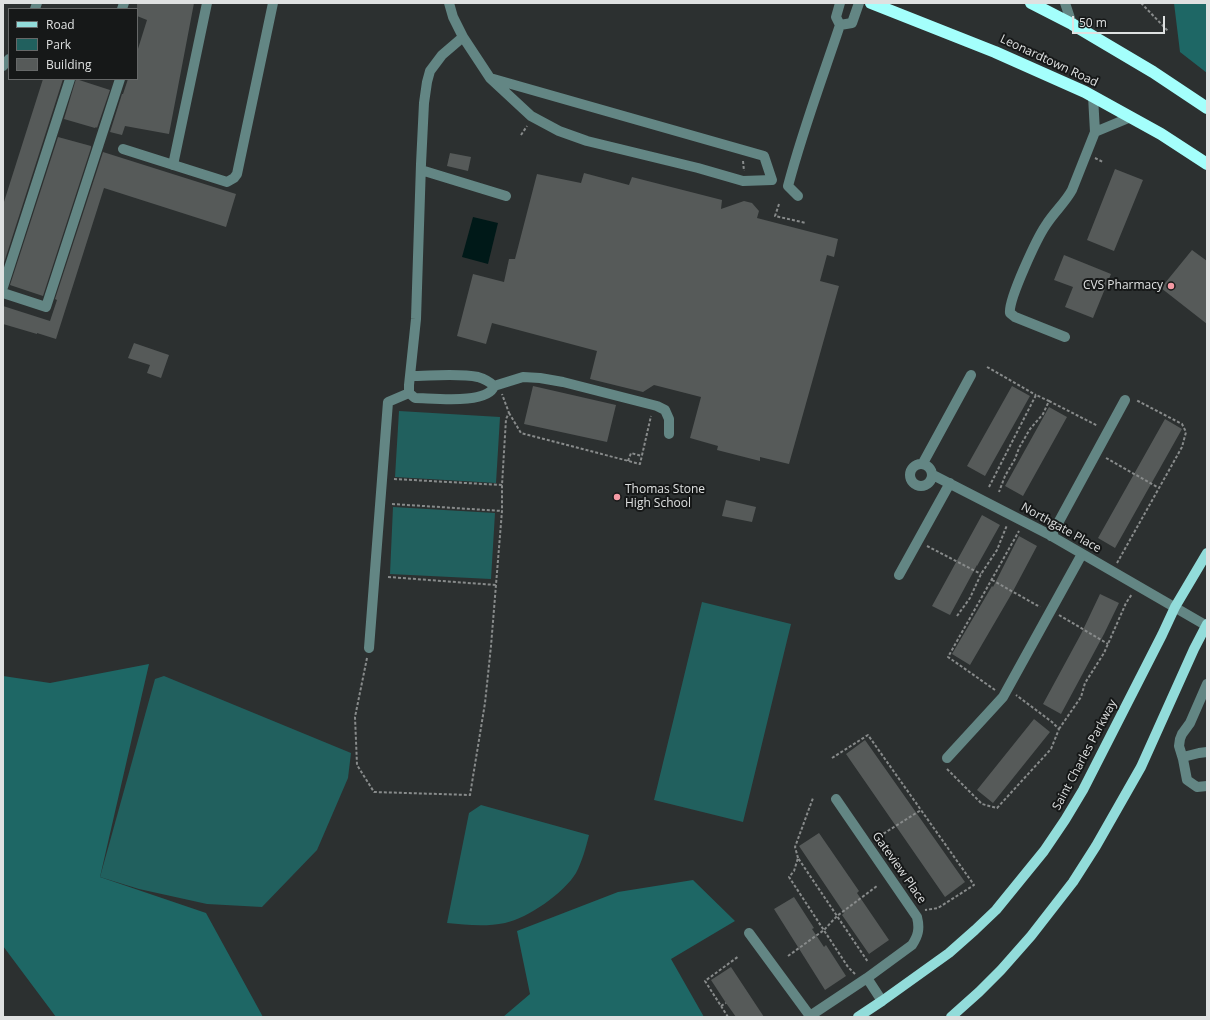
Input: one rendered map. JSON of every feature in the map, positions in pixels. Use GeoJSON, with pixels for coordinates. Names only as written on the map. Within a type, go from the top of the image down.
{"type":"FeatureCollection","features":[{"type":"Feature","properties":{"kind":"highway","name":"Leonardtown Road"},"geometry":{"type":"LineString","coordinates":[[871,3],[996,52],[1093,96],[1161,134],[1207,164]]}},
{"type":"Feature","properties":{"kind":"highway"},"geometry":{"type":"LineString","coordinates":[[1031,3],[1072,24],[1153,72],[1207,108]]}},
{"type":"Feature","properties":{"kind":"main road","name":"Saint Charles Parkway"},"geometry":{"type":"LineString","coordinates":[[858,1017],[949,953],[975,930],[996,910],[1044,851],[1083,790],[1175,607],[1207,553]]}},
{"type":"Feature","properties":{"kind":"main road"},"geometry":{"type":"LineString","coordinates":[[951,1017],[1001,970],[1031,936],[1073,882],[1096,846],[1142,767],[1188,662],[1207,625]]}},
{"type":"Feature","properties":{"kind":"street"},"geometry":{"type":"LineString","coordinates":[[174,165],[207,3]]}},
{"type":"Feature","properties":{"kind":"street"},"geometry":{"type":"LineString","coordinates":[[123,150],[227,182],[234,178],[237,174],[273,3]]}},
{"type":"Feature","properties":{"kind":"street"},"geometry":{"type":"LineString","coordinates":[[449,3],[453,17],[463,37],[490,78],[530,116],[559,131],[587,141],[698,168],[744,181],[772,180],[764,156],[490,78]]}},
{"type":"Feature","properties":{"kind":"street"},"geometry":{"type":"LineString","coordinates":[[798,196],[788,186],[797,149],[807,125],[840,25],[836,17],[840,3]]}},
{"type":"Feature","properties":{"kind":"street"},"geometry":{"type":"LineString","coordinates":[[840,25],[852,23],[859,3]]}},
{"type":"Feature","properties":{"kind":"street"},"geometry":{"type":"LineString","coordinates":[[1065,3],[1072,24]]}},
{"type":"Feature","properties":{"kind":"street"},"geometry":{"type":"LineString","coordinates":[[409,393],[416,318],[424,103],[427,82],[430,71],[442,55],[463,37]]}},
{"type":"Feature","properties":{"kind":"street"},"geometry":{"type":"LineString","coordinates":[[3,287],[70,80]]}},
{"type":"Feature","properties":{"kind":"street"},"geometry":{"type":"LineString","coordinates":[[3,293],[46,307],[120,80]]}},
{"type":"Feature","properties":{"kind":"street"},"geometry":{"type":"LineString","coordinates":[[1065,337],[1016,318],[1010,313],[1009,309],[1029,257],[1046,224],[1068,199],[1095,132],[1093,96]]}},
{"type":"Feature","properties":{"kind":"street"},"geometry":{"type":"LineString","coordinates":[[1095,132],[1130,117]]}},
{"type":"Feature","properties":{"kind":"street"},"geometry":{"type":"LineString","coordinates":[[421,170],[506,196]]}},
{"type":"Feature","properties":{"kind":"street"},"geometry":{"type":"LineString","coordinates":[[923,463],[972,375]]}},
{"type":"Feature","properties":{"kind":"street"},"geometry":{"type":"LineString","coordinates":[[410,376],[479,377],[489,381],[498,390]]}},
{"type":"Feature","properties":{"kind":"street"},"geometry":{"type":"LineString","coordinates":[[409,393],[415,398],[475,399],[488,394],[493,389],[498,390],[523,377],[540,378],[563,382],[658,406],[665,410],[669,419],[669,434]]}},
{"type":"Feature","properties":{"kind":"street"},"geometry":{"type":"LineString","coordinates":[[369,648],[388,402],[409,393]]}},
{"type":"Feature","properties":{"kind":"street"},"geometry":{"type":"LineString","coordinates":[[1051,536],[1125,400]]}},
{"type":"Feature","properties":{"kind":"street"},"geometry":{"type":"LineString","coordinates":[[919,463],[923,463],[930,466],[933,475],[931,481],[925,486],[917,486],[912,481],[910,474],[913,467],[919,463]]}},
{"type":"Feature","properties":{"kind":"street","name":"Northgate Place"},"geometry":{"type":"LineString","coordinates":[[933,475],[1051,536],[1207,625]]}},
{"type":"Feature","properties":{"kind":"street"},"geometry":{"type":"LineString","coordinates":[[899,575],[950,483]]}},
{"type":"Feature","properties":{"kind":"street"},"geometry":{"type":"LineString","coordinates":[[947,758],[1003,697],[1082,554]]}},
{"type":"Feature","properties":{"kind":"street"},"geometry":{"type":"LineString","coordinates":[[1207,684],[1190,723],[1182,734],[1179,746],[1183,757],[1187,780],[1196,787],[1207,786]]}},
{"type":"Feature","properties":{"kind":"street"},"geometry":{"type":"LineString","coordinates":[[1183,757],[1207,752]]}},
{"type":"Feature","properties":{"kind":"street","name":"Gateview Place"},"geometry":{"type":"LineString","coordinates":[[749,932],[810,1016],[912,946],[919,931],[917,917],[836,799]]}},
{"type":"Feature","properties":{"kind":"street"},"geometry":{"type":"LineString","coordinates":[[867,978],[882,1001]]}},
{"type":"Feature","properties":{"kind":"path"},"geometry":{"type":"LineString","coordinates":[[1141,3],[1168,31]]}},
{"type":"Feature","properties":{"kind":"path"},"geometry":{"type":"LineString","coordinates":[[779,204],[775,216],[806,223]]}},
{"type":"Feature","properties":{"kind":"path"},"geometry":{"type":"LineString","coordinates":[[987,367],[1036,395],[1108,431]]}},
{"type":"Feature","properties":{"kind":"path"},"geometry":{"type":"LineString","coordinates":[[498,390],[521,433],[640,464],[652,413]]}},
{"type":"Feature","properties":{"kind":"path"},"geometry":{"type":"LineString","coordinates":[[989,487],[1036,395]]}},
{"type":"Feature","properties":{"kind":"path"},"geometry":{"type":"LineString","coordinates":[[1119,559],[1182,447],[1186,432],[1182,424],[1136,400]]}},
{"type":"Feature","properties":{"kind":"path"},"geometry":{"type":"LineString","coordinates":[[999,492],[1005,476],[1016,458],[1019,448],[1030,429],[1043,414],[1049,401]]}},
{"type":"Feature","properties":{"kind":"path"},"geometry":{"type":"LineString","coordinates":[[369,648],[355,717],[357,765],[374,792],[470,795],[485,703],[502,511],[506,419],[509,413]]}},
{"type":"Feature","properties":{"kind":"path"},"geometry":{"type":"LineString","coordinates":[[1097,452],[1159,488]]}},
{"type":"Feature","properties":{"kind":"path"},"geometry":{"type":"LineString","coordinates":[[628,461],[631,453],[642,456]]}},
{"type":"Feature","properties":{"kind":"path"},"geometry":{"type":"LineString","coordinates":[[394,479],[502,485]]}},
{"type":"Feature","properties":{"kind":"path"},"geometry":{"type":"LineString","coordinates":[[392,504],[502,511]]}},
{"type":"Feature","properties":{"kind":"path"},"geometry":{"type":"LineString","coordinates":[[957,616],[970,598],[981,574],[997,550],[1008,524]]}},
{"type":"Feature","properties":{"kind":"path"},"geometry":{"type":"LineString","coordinates":[[997,692],[948,657],[1020,529]]}},
{"type":"Feature","properties":{"kind":"path"},"geometry":{"type":"LineString","coordinates":[[918,541],[981,574]]}},
{"type":"Feature","properties":{"kind":"path"},"geometry":{"type":"LineString","coordinates":[[388,577],[496,585]]}},
{"type":"Feature","properties":{"kind":"path"},"geometry":{"type":"LineString","coordinates":[[992,580],[1045,609]]}},
{"type":"Feature","properties":{"kind":"path"},"geometry":{"type":"LineString","coordinates":[[947,769],[982,804],[997,808],[1050,749],[1059,729],[1080,697],[1085,684],[1104,653],[1126,603],[1138,586]]}},
{"type":"Feature","properties":{"kind":"path"},"geometry":{"type":"LineString","coordinates":[[1058,615],[1108,644]]}},
{"type":"Feature","properties":{"kind":"path"},"geometry":{"type":"LineString","coordinates":[[1015,695],[1052,722],[1059,729]]}},
{"type":"Feature","properties":{"kind":"path"},"geometry":{"type":"LineString","coordinates":[[832,758],[868,735],[974,885],[938,908],[914,913]]}},
{"type":"Feature","properties":{"kind":"path"},"geometry":{"type":"LineString","coordinates":[[813,798],[795,847],[798,858],[868,962]]}},
{"type":"Feature","properties":{"kind":"path"},"geometry":{"type":"LineString","coordinates":[[867,844],[921,810]]}},
{"type":"Feature","properties":{"kind":"path"},"geometry":{"type":"LineString","coordinates":[[798,858],[794,871],[789,877],[848,967],[856,976]]}},
{"type":"Feature","properties":{"kind":"path"},"geometry":{"type":"LineString","coordinates":[[788,956],[824,930],[837,916],[877,886]]}},
{"type":"Feature","properties":{"kind":"path"},"geometry":{"type":"LineString","coordinates":[[728,1017],[705,982],[740,956]]}},
{"type":"Feature","properties":{"kind":"path"},"geometry":{"type":"LineString","coordinates":[[721,1006],[726,1003]]}},
{"type":"Feature","properties":{"kind":"green space"},"geometry":{"type":"Polygon","coordinates":[[[399,411],[500,417],[496,483],[395,477],[399,411]]]}},
{"type":"Feature","properties":{"kind":"green space"},"geometry":{"type":"Polygon","coordinates":[[[393,507],[495,513],[491,579],[390,574],[393,507]]]}},
{"type":"Feature","properties":{"kind":"green space"},"geometry":{"type":"Polygon","coordinates":[[[702,602],[791,624],[743,822],[654,800],[702,602]]]}},
{"type":"Feature","properties":{"kind":"green space"},"geometry":{"type":"Polygon","coordinates":[[[164,676],[351,753],[348,778],[317,850],[262,907],[207,904],[139,889],[100,877],[155,679],[164,676]]]}},
{"type":"Feature","properties":{"kind":"green space"},"geometry":{"type":"Polygon","coordinates":[[[481,805],[589,835],[585,849],[576,873],[563,889],[545,904],[524,916],[505,923],[491,925],[447,923],[469,813],[481,805]]]}},
{"type":"Feature","properties":{"kind":"shaded area"},"geometry":{"type":"Polygon","coordinates":[[[1174,3],[1207,3],[1207,73],[1180,52],[1174,3]]]}},
{"type":"Feature","properties":{"kind":"shaded area"},"geometry":{"type":"Polygon","coordinates":[[[473,217],[498,223],[488,264],[462,257],[473,217]]]}},
{"type":"Feature","properties":{"kind":"shaded area"},"geometry":{"type":"Polygon","coordinates":[[[149,664],[100,877],[206,913],[263,1017],[56,1017],[3,946],[3,676],[50,683],[149,664]]]}},
{"type":"Feature","properties":{"kind":"shaded area"},"geometry":{"type":"Polygon","coordinates":[[[693,880],[735,921],[671,959],[704,1017],[503,1017],[530,994],[517,931],[618,892],[693,880]]]}},
{"type":"Feature","properties":{"kind":"building"},"geometry":{"type":"Polygon","coordinates":[[[137,3],[194,3],[169,134],[125,126],[122,135],[110,132],[128,80],[138,80],[138,49],[147,20],[138,16],[137,3]]]}},
{"type":"Feature","properties":{"kind":"building"},"geometry":{"type":"Polygon","coordinates":[[[43,80],[63,80],[3,266],[3,205],[43,80]]]}},
{"type":"Feature","properties":{"kind":"building"},"geometry":{"type":"Polygon","coordinates":[[[76,80],[110,90],[97,128],[64,119],[76,80]]]}},
{"type":"Feature","properties":{"kind":"building"},"geometry":{"type":"Polygon","coordinates":[[[58,137],[91,146],[91,148],[43,296],[10,285],[58,137]]]}},
{"type":"Feature","properties":{"kind":"building"},"geometry":{"type":"Polygon","coordinates":[[[103,152],[236,194],[226,227],[104,188],[56,339],[3,324],[3,306],[50,321],[57,300],[55,299],[103,152]]]}},
{"type":"Feature","properties":{"kind":"building"},"geometry":{"type":"Polygon","coordinates":[[[450,153],[471,157],[468,171],[447,166],[450,153]]]}},
{"type":"Feature","properties":{"kind":"building"},"geometry":{"type":"Polygon","coordinates":[[[1115,169],[1143,180],[1114,251],[1087,240],[1115,169]]]}},
{"type":"Feature","properties":{"kind":"building"},"geometry":{"type":"Polygon","coordinates":[[[584,173],[629,185],[632,177],[722,200],[721,209],[744,201],[752,203],[759,211],[757,218],[838,239],[834,257],[827,255],[820,281],[839,286],[789,464],[760,457],[760,461],[717,450],[718,446],[690,438],[701,397],[654,385],[643,392],[590,379],[597,351],[492,323],[486,344],[457,336],[473,274],[504,282],[509,259],[515,259],[537,174],[581,183],[584,173]]]}},
{"type":"Feature","properties":{"kind":"building","name":"CVS Pharmacy"},"geometry":{"type":"Polygon","coordinates":[[[1192,250],[1207,261],[1207,324],[1161,288],[1192,250]]]}},
{"type":"Feature","properties":{"kind":"building"},"geometry":{"type":"Polygon","coordinates":[[[1064,255],[1111,274],[1093,318],[1065,307],[1073,287],[1054,280],[1064,255]]]}},
{"type":"Feature","properties":{"kind":"building"},"geometry":{"type":"Polygon","coordinates":[[[134,343],[169,355],[161,378],[147,373],[150,365],[128,358],[134,343]]]}},
{"type":"Feature","properties":{"kind":"building"},"geometry":{"type":"Polygon","coordinates":[[[533,386],[616,405],[607,442],[524,424],[533,386]]]}},
{"type":"Feature","properties":{"kind":"building"},"geometry":{"type":"Polygon","coordinates":[[[1012,386],[1030,396],[985,476],[967,466],[1012,386]]]}},
{"type":"Feature","properties":{"kind":"building"},"geometry":{"type":"Polygon","coordinates":[[[1049,407],[1067,417],[1023,496],[1005,486],[1049,407]]]}},
{"type":"Feature","properties":{"kind":"building"},"geometry":{"type":"Polygon","coordinates":[[[1165,419],[1182,429],[1115,548],[1098,538],[1165,419]]]}},
{"type":"Feature","properties":{"kind":"building"},"geometry":{"type":"Polygon","coordinates":[[[726,500],[756,507],[752,522],[722,516],[726,500]]]}},
{"type":"Feature","properties":{"kind":"building"},"geometry":{"type":"Polygon","coordinates":[[[982,515],[1000,525],[950,615],[932,606],[982,515]]]}},
{"type":"Feature","properties":{"kind":"building"},"geometry":{"type":"Polygon","coordinates":[[[1019,536],[1037,546],[1012,593],[970,665],[952,654],[992,586],[993,587],[1019,536]]]}},
{"type":"Feature","properties":{"kind":"building"},"geometry":{"type":"Polygon","coordinates":[[[1100,594],[1119,603],[1061,714],[1043,704],[1081,634],[1100,594]]]}},
{"type":"Feature","properties":{"kind":"building"},"geometry":{"type":"Polygon","coordinates":[[[1034,719],[1050,732],[993,803],[977,790],[1034,719]]]}},
{"type":"Feature","properties":{"kind":"building"},"geometry":{"type":"Polygon","coordinates":[[[865,740],[965,882],[945,897],[846,754],[865,740]]]}},
{"type":"Feature","properties":{"kind":"building"},"geometry":{"type":"Polygon","coordinates":[[[819,833],[859,891],[857,893],[889,940],[869,954],[842,915],[844,913],[799,846],[819,833]]]}},
{"type":"Feature","properties":{"kind":"building"},"geometry":{"type":"Polygon","coordinates":[[[794,897],[814,928],[812,929],[824,947],[826,945],[846,976],[825,990],[774,909],[794,897]]]}},
{"type":"Feature","properties":{"kind":"building"},"geometry":{"type":"Polygon","coordinates":[[[731,967],[764,1017],[736,1017],[726,1003],[711,980],[731,967]]]}},
{"type":"Feature","properties":{"kind":"place","name":"CVS Pharmacy"},"geometry":{"type":"Point","coordinates":[1171,286]}},
{"type":"Feature","properties":{"kind":"place","name":"Thomas Stone High School"},"geometry":{"type":"Point","coordinates":[617,497]}}]}
